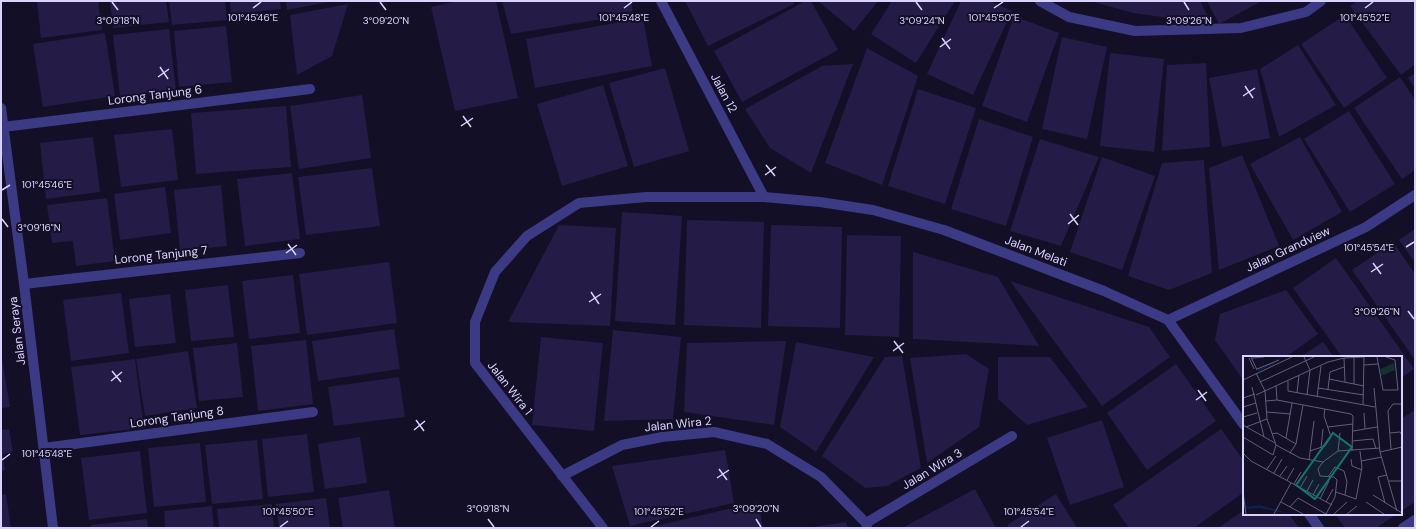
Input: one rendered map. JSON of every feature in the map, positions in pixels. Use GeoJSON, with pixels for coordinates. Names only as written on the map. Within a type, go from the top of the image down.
{"type":"FeatureCollection","features":[{"type":"Feature","properties":{"kind":"street","name":"Jalan 12"},"geometry":{"type":"LineString","coordinates":[[661,1],[764,197]]}},
{"type":"Feature","properties":{"kind":"street"},"geometry":{"type":"LineString","coordinates":[[1040,1],[1069,17],[1135,31],[1241,28],[1306,12],[1321,1]]}},
{"type":"Feature","properties":{"kind":"street","name":"Lorong Tanjung 6"},"geometry":{"type":"LineString","coordinates":[[3,127],[310,89]]}},
{"type":"Feature","properties":{"kind":"street","name":"Jalan Seraya"},"geometry":{"type":"LineString","coordinates":[[1,108],[24,284],[53,528]]}},
{"type":"Feature","properties":{"kind":"street","name":"Jalan Grandview"},"geometry":{"type":"LineString","coordinates":[[1168,320],[1366,227],[1415,195]]}},
{"type":"Feature","properties":{"kind":"street","name":"Jalan Wira 1"},"geometry":{"type":"LineString","coordinates":[[603,528],[474,363],[475,322],[495,272],[527,236],[579,203],[646,197],[764,197]]}},
{"type":"Feature","properties":{"kind":"street","name":"Jalan Melati"},"geometry":{"type":"LineString","coordinates":[[764,197],[820,202],[874,210],[944,230],[1104,290],[1168,320],[1243,424]]}},
{"type":"Feature","properties":{"kind":"street","name":"Lorong Tanjung 7"},"geometry":{"type":"LineString","coordinates":[[24,284],[300,253]]}},
{"type":"Feature","properties":{"kind":"street","name":"Lorong Tanjung 8"},"geometry":{"type":"LineString","coordinates":[[44,448],[313,412]]}},
{"type":"Feature","properties":{"kind":"street","name":"Jalan Wira 2"},"geometry":{"type":"LineString","coordinates":[[562,476],[622,445],[662,437],[714,432],[767,444],[821,477],[866,526]]}},
{"type":"Feature","properties":{"kind":"street","name":"Jalan Wira 3"},"geometry":{"type":"LineString","coordinates":[[866,526],[1012,436]]}},
{"type":"Feature","properties":{"kind":"street"},"geometry":{"type":"LineString","coordinates":[[1310,515],[1319,528]]}},
{"type":"Feature","properties":{"kind":"street"},"geometry":{"type":"LineString","coordinates":[[1403,528],[1415,520]]}},
{"type":"Feature","properties":{"kind":"building"},"geometry":{"type":"Polygon","coordinates":[[[37,1],[98,1],[102,30],[41,38],[37,1]]]}},
{"type":"Feature","properties":{"kind":"building"},"geometry":{"type":"Polygon","coordinates":[[[110,1],[166,1],[169,22],[113,28],[110,1]]]}},
{"type":"Feature","properties":{"kind":"building"},"geometry":{"type":"Polygon","coordinates":[[[169,1],[225,1],[227,20],[172,25],[169,1]]]}},
{"type":"Feature","properties":{"kind":"building"},"geometry":{"type":"Polygon","coordinates":[[[230,1],[280,1],[281,9],[231,14],[230,1]]]}},
{"type":"Feature","properties":{"kind":"building"},"geometry":{"type":"Polygon","coordinates":[[[286,1],[328,1],[328,2],[287,10],[286,1]]]}},
{"type":"Feature","properties":{"kind":"building"},"geometry":{"type":"Polygon","coordinates":[[[457,1],[496,1],[518,98],[455,111],[431,7],[457,1]]]}},
{"type":"Feature","properties":{"kind":"building"},"geometry":{"type":"Polygon","coordinates":[[[502,1],[631,1],[633,14],[511,34],[502,1]]]}},
{"type":"Feature","properties":{"kind":"building"},"geometry":{"type":"Polygon","coordinates":[[[685,1],[793,1],[794,4],[708,46],[685,1]]]}},
{"type":"Feature","properties":{"kind":"building"},"geometry":{"type":"Polygon","coordinates":[[[805,1],[811,1],[838,50],[742,102],[714,51],[805,1]]]}},
{"type":"Feature","properties":{"kind":"building"},"geometry":{"type":"Polygon","coordinates":[[[818,1],[878,1],[854,31],[818,1]]]}},
{"type":"Feature","properties":{"kind":"building"},"geometry":{"type":"Polygon","coordinates":[[[892,1],[955,1],[916,63],[871,34],[892,1]]]}},
{"type":"Feature","properties":{"kind":"building"},"geometry":{"type":"Polygon","coordinates":[[[961,1],[990,1],[1012,11],[973,95],[927,74],[961,1]]]}},
{"type":"Feature","properties":{"kind":"building"},"geometry":{"type":"Polygon","coordinates":[[[1090,1],[1200,1],[1212,24],[1133,13],[1090,1]]]}},
{"type":"Feature","properties":{"kind":"building"},"geometry":{"type":"Polygon","coordinates":[[[1207,1],[1262,1],[1219,24],[1207,1]]]}},
{"type":"Feature","properties":{"kind":"building"},"geometry":{"type":"Polygon","coordinates":[[[1357,1],[1415,1],[1415,64],[1401,75],[1350,6],[1357,1]]]}},
{"type":"Feature","properties":{"kind":"building"},"geometry":{"type":"Polygon","coordinates":[[[348,4],[332,56],[297,75],[290,15],[348,4]]]}},
{"type":"Feature","properties":{"kind":"building"},"geometry":{"type":"Polygon","coordinates":[[[1345,15],[1387,78],[1344,108],[1301,44],[1345,15]]]}},
{"type":"Feature","properties":{"kind":"building"},"geometry":{"type":"Polygon","coordinates":[[[1014,16],[1059,33],[1027,122],[982,106],[1014,16]]]}},
{"type":"Feature","properties":{"kind":"building"},"geometry":{"type":"Polygon","coordinates":[[[643,18],[652,66],[535,88],[526,39],[643,18]]]}},
{"type":"Feature","properties":{"kind":"building"},"geometry":{"type":"Polygon","coordinates":[[[226,26],[232,82],[179,87],[174,31],[226,26]]]}},
{"type":"Feature","properties":{"kind":"building"},"geometry":{"type":"Polygon","coordinates":[[[169,29],[176,91],[120,97],[113,35],[169,29]]]}},
{"type":"Feature","properties":{"kind":"building"},"geometry":{"type":"Polygon","coordinates":[[[105,33],[115,96],[43,107],[33,44],[105,33]]]}},
{"type":"Feature","properties":{"kind":"building"},"geometry":{"type":"Polygon","coordinates":[[[1062,37],[1107,47],[1087,139],[1042,129],[1062,37]]]}},
{"type":"Feature","properties":{"kind":"building"},"geometry":{"type":"Polygon","coordinates":[[[1298,45],[1336,105],[1279,137],[1260,69],[1298,45]]]}},
{"type":"Feature","properties":{"kind":"building"},"geometry":{"type":"Polygon","coordinates":[[[867,48],[918,76],[882,185],[825,163],[867,48]]]}},
{"type":"Feature","properties":{"kind":"building"},"geometry":{"type":"Polygon","coordinates":[[[1110,53],[1164,59],[1154,152],[1100,146],[1110,53]]]}},
{"type":"Feature","properties":{"kind":"building"},"geometry":{"type":"Polygon","coordinates":[[[1206,63],[1210,147],[1162,151],[1167,65],[1206,63]]]}},
{"type":"Feature","properties":{"kind":"building"},"geometry":{"type":"Polygon","coordinates":[[[853,64],[811,173],[770,148],[745,109],[822,66],[853,64]]]}},
{"type":"Feature","properties":{"kind":"building"},"geometry":{"type":"Polygon","coordinates":[[[665,68],[689,151],[634,167],[609,83],[665,68]]]}},
{"type":"Feature","properties":{"kind":"building"},"geometry":{"type":"Polygon","coordinates":[[[1257,69],[1270,138],[1222,147],[1209,78],[1257,69]]]}},
{"type":"Feature","properties":{"kind":"building"},"geometry":{"type":"Polygon","coordinates":[[[1415,73],[1415,88],[1408,78],[1415,73]]]}},
{"type":"Feature","properties":{"kind":"building"},"geometry":{"type":"Polygon","coordinates":[[[1400,77],[1415,100],[1415,170],[1402,179],[1354,108],[1400,77]]]}},
{"type":"Feature","properties":{"kind":"building"},"geometry":{"type":"Polygon","coordinates":[[[603,85],[628,166],[562,186],[537,104],[603,85]]]}},
{"type":"Feature","properties":{"kind":"building"},"geometry":{"type":"Polygon","coordinates":[[[918,89],[976,108],[945,204],[888,186],[918,89]]]}},
{"type":"Feature","properties":{"kind":"building"},"geometry":{"type":"Polygon","coordinates":[[[362,95],[371,158],[299,169],[290,106],[362,95]]]}},
{"type":"Feature","properties":{"kind":"building"},"geometry":{"type":"Polygon","coordinates":[[[286,106],[291,167],[196,174],[191,113],[286,106]]]}},
{"type":"Feature","properties":{"kind":"building"},"geometry":{"type":"Polygon","coordinates":[[[1349,111],[1395,184],[1350,212],[1304,139],[1349,111]]]}},
{"type":"Feature","properties":{"kind":"building"},"geometry":{"type":"Polygon","coordinates":[[[979,119],[1033,137],[1006,226],[951,209],[979,119]]]}},
{"type":"Feature","properties":{"kind":"building"},"geometry":{"type":"Polygon","coordinates":[[[172,129],[178,180],[121,187],[114,135],[172,129]]]}},
{"type":"Feature","properties":{"kind":"building"},"geometry":{"type":"Polygon","coordinates":[[[93,137],[100,192],[46,199],[40,143],[93,137]]]}},
{"type":"Feature","properties":{"kind":"building"},"geometry":{"type":"Polygon","coordinates":[[[1300,137],[1342,212],[1293,240],[1250,164],[1300,137]]]}},
{"type":"Feature","properties":{"kind":"building"},"geometry":{"type":"Polygon","coordinates":[[[1040,139],[1099,157],[1061,246],[1010,231],[1040,139]]]}},
{"type":"Feature","properties":{"kind":"building"},"geometry":{"type":"Polygon","coordinates":[[[1242,155],[1279,246],[1219,270],[1209,168],[1242,155]]]}},
{"type":"Feature","properties":{"kind":"building"},"geometry":{"type":"Polygon","coordinates":[[[1102,157],[1155,176],[1122,270],[1070,252],[1102,157]]]}},
{"type":"Feature","properties":{"kind":"building"},"geometry":{"type":"Polygon","coordinates":[[[1204,160],[1212,273],[1169,290],[1128,276],[1162,163],[1204,160]]]}},
{"type":"Feature","properties":{"kind":"building"},"geometry":{"type":"Polygon","coordinates":[[[372,168],[380,226],[306,235],[298,177],[372,168]]]}},
{"type":"Feature","properties":{"kind":"building"},"geometry":{"type":"Polygon","coordinates":[[[292,173],[300,239],[245,246],[237,179],[292,173]]]}},
{"type":"Feature","properties":{"kind":"building"},"geometry":{"type":"Polygon","coordinates":[[[221,185],[227,246],[180,251],[174,190],[221,185]]]}},
{"type":"Feature","properties":{"kind":"building"},"geometry":{"type":"Polygon","coordinates":[[[165,187],[171,233],[120,240],[114,194],[165,187]]]}},
{"type":"Feature","properties":{"kind":"building"},"geometry":{"type":"Polygon","coordinates":[[[107,198],[115,261],[76,266],[73,241],[52,243],[47,205],[107,198]]]}},
{"type":"Feature","properties":{"kind":"building"},"geometry":{"type":"Polygon","coordinates":[[[622,212],[682,216],[675,325],[615,321],[622,212]]]}},
{"type":"Feature","properties":{"kind":"building"},"geometry":{"type":"Polygon","coordinates":[[[687,220],[764,222],[761,328],[684,325],[687,220]]]}},
{"type":"Feature","properties":{"kind":"building"},"geometry":{"type":"Polygon","coordinates":[[[559,225],[616,228],[610,326],[508,322],[559,225]]]}},
{"type":"Feature","properties":{"kind":"building"},"geometry":{"type":"Polygon","coordinates":[[[771,225],[842,227],[840,328],[768,326],[771,225]]]}},
{"type":"Feature","properties":{"kind":"building"},"geometry":{"type":"Polygon","coordinates":[[[1415,229],[1415,263],[1399,240],[1415,229]]]}},
{"type":"Feature","properties":{"kind":"building"},"geometry":{"type":"Polygon","coordinates":[[[847,235],[901,236],[899,337],[845,335],[847,235]]]}},
{"type":"Feature","properties":{"kind":"building"},"geometry":{"type":"Polygon","coordinates":[[[1393,242],[1415,274],[1415,360],[1352,270],[1393,242]]]}},
{"type":"Feature","properties":{"kind":"building"},"geometry":{"type":"Polygon","coordinates":[[[913,252],[998,277],[1039,346],[913,339],[913,252]]]}},
{"type":"Feature","properties":{"kind":"building"},"geometry":{"type":"Polygon","coordinates":[[[1336,258],[1414,369],[1402,377],[1402,356],[1341,356],[1293,288],[1336,258]]]}},
{"type":"Feature","properties":{"kind":"building"},"geometry":{"type":"Polygon","coordinates":[[[389,262],[397,323],[307,335],[299,274],[389,262]]]}},
{"type":"Feature","properties":{"kind":"building"},"geometry":{"type":"Polygon","coordinates":[[[293,275],[300,333],[249,339],[242,281],[293,275]]]}},
{"type":"Feature","properties":{"kind":"building"},"geometry":{"type":"Polygon","coordinates":[[[1010,281],[1149,327],[1170,357],[1102,406],[1010,281]]]}},
{"type":"Feature","properties":{"kind":"building"},"geometry":{"type":"Polygon","coordinates":[[[228,285],[234,337],[191,341],[185,290],[228,285]]]}},
{"type":"Feature","properties":{"kind":"building"},"geometry":{"type":"Polygon","coordinates":[[[1286,290],[1318,334],[1287,356],[1243,356],[1243,380],[1215,340],[1220,314],[1286,290]]]}},
{"type":"Feature","properties":{"kind":"building"},"geometry":{"type":"Polygon","coordinates":[[[121,293],[129,353],[71,361],[63,300],[121,293]]]}},
{"type":"Feature","properties":{"kind":"building"},"geometry":{"type":"Polygon","coordinates":[[[170,294],[176,343],[135,347],[129,299],[170,294]]]}},
{"type":"Feature","properties":{"kind":"building"},"geometry":{"type":"Polygon","coordinates":[[[394,329],[400,369],[318,381],[312,341],[394,329]]]}},
{"type":"Feature","properties":{"kind":"building"},"geometry":{"type":"Polygon","coordinates":[[[613,330],[681,337],[673,419],[604,421],[613,330]]]}},
{"type":"Feature","properties":{"kind":"building"},"geometry":{"type":"Polygon","coordinates":[[[541,337],[603,343],[594,431],[532,425],[541,337]]]}},
{"type":"Feature","properties":{"kind":"building"},"geometry":{"type":"Polygon","coordinates":[[[306,340],[313,404],[258,411],[251,346],[306,340]]]}},
{"type":"Feature","properties":{"kind":"building"},"geometry":{"type":"Polygon","coordinates":[[[786,341],[774,425],[684,412],[687,343],[786,341]]]}},
{"type":"Feature","properties":{"kind":"building"},"geometry":{"type":"Polygon","coordinates":[[[796,342],[874,357],[816,452],[780,427],[796,342]]]}},
{"type":"Feature","properties":{"kind":"building"},"geometry":{"type":"Polygon","coordinates":[[[1323,342],[1333,356],[1302,356],[1323,342]]]}},
{"type":"Feature","properties":{"kind":"building"},"geometry":{"type":"Polygon","coordinates":[[[237,343],[243,397],[199,401],[193,348],[237,343]]]}},
{"type":"Feature","properties":{"kind":"building"},"geometry":{"type":"Polygon","coordinates":[[[188,351],[197,408],[145,416],[136,359],[188,351]]]}},
{"type":"Feature","properties":{"kind":"building"},"geometry":{"type":"Polygon","coordinates":[[[1,353],[10,407],[1,408],[1,353]]]}},
{"type":"Feature","properties":{"kind":"building"},"geometry":{"type":"Polygon","coordinates":[[[966,354],[989,369],[979,427],[927,463],[910,358],[966,354]]]}},
{"type":"Feature","properties":{"kind":"building"},"geometry":{"type":"Polygon","coordinates":[[[902,356],[921,468],[887,486],[865,488],[822,456],[885,357],[902,356]]]}},
{"type":"Feature","properties":{"kind":"building"},"geometry":{"type":"Polygon","coordinates":[[[998,357],[1050,357],[1088,407],[1027,425],[998,399],[998,357]]]}},
{"type":"Feature","properties":{"kind":"building"},"geometry":{"type":"Polygon","coordinates":[[[135,359],[144,428],[80,435],[71,367],[135,359]]]}},
{"type":"Feature","properties":{"kind":"building"},"geometry":{"type":"Polygon","coordinates":[[[1176,364],[1216,421],[1147,470],[1107,413],[1176,364]]]}},
{"type":"Feature","properties":{"kind":"building"},"geometry":{"type":"Polygon","coordinates":[[[399,377],[405,417],[334,426],[328,387],[399,377]]]}},
{"type":"Feature","properties":{"kind":"building"},"geometry":{"type":"Polygon","coordinates":[[[1415,410],[1415,502],[1402,510],[1402,418],[1415,410]]]}},
{"type":"Feature","properties":{"kind":"building"},"geometry":{"type":"Polygon","coordinates":[[[1102,420],[1124,487],[1070,505],[1047,438],[1102,420]]]}},
{"type":"Feature","properties":{"kind":"building"},"geometry":{"type":"Polygon","coordinates":[[[9,429],[13,452],[3,454],[5,470],[1,471],[1,430],[9,429]]]}},
{"type":"Feature","properties":{"kind":"building"},"geometry":{"type":"Polygon","coordinates":[[[1221,429],[1243,460],[1243,493],[1194,528],[1129,528],[1113,505],[1221,429]]]}},
{"type":"Feature","properties":{"kind":"building"},"geometry":{"type":"Polygon","coordinates":[[[307,434],[314,492],[268,497],[262,439],[307,434]]]}},
{"type":"Feature","properties":{"kind":"building"},"geometry":{"type":"Polygon","coordinates":[[[360,437],[367,483],[325,489],[318,444],[360,437]]]}},
{"type":"Feature","properties":{"kind":"building"},"geometry":{"type":"Polygon","coordinates":[[[257,440],[263,499],[212,504],[205,445],[257,440]]]}},
{"type":"Feature","properties":{"kind":"building"},"geometry":{"type":"Polygon","coordinates":[[[200,443],[206,502],[154,507],[148,448],[200,443]]]}},
{"type":"Feature","properties":{"kind":"building"},"geometry":{"type":"Polygon","coordinates":[[[725,450],[734,503],[630,526],[612,466],[725,450]]]}},
{"type":"Feature","properties":{"kind":"building"},"geometry":{"type":"Polygon","coordinates":[[[140,451],[147,513],[89,520],[81,458],[140,451]]]}},
{"type":"Feature","properties":{"kind":"building"},"geometry":{"type":"Polygon","coordinates":[[[975,489],[996,528],[902,528],[975,489]]]}},
{"type":"Feature","properties":{"kind":"building"},"geometry":{"type":"Polygon","coordinates":[[[389,490],[395,528],[343,528],[338,498],[389,490]]]}},
{"type":"Feature","properties":{"kind":"building"},"geometry":{"type":"Polygon","coordinates":[[[6,494],[11,528],[1,528],[1,495],[6,494]]]}},
{"type":"Feature","properties":{"kind":"building"},"geometry":{"type":"Polygon","coordinates":[[[1056,494],[1077,528],[1009,528],[1007,525],[1056,494]]]}},
{"type":"Feature","properties":{"kind":"building"},"geometry":{"type":"Polygon","coordinates":[[[326,498],[330,528],[279,528],[276,504],[326,498]]]}},
{"type":"Feature","properties":{"kind":"building"},"geometry":{"type":"Polygon","coordinates":[[[758,502],[763,528],[651,527],[758,502]]]}},
{"type":"Feature","properties":{"kind":"building"},"geometry":{"type":"Polygon","coordinates":[[[272,504],[274,528],[219,528],[217,509],[272,504]]]}},
{"type":"Feature","properties":{"kind":"building"},"geometry":{"type":"Polygon","coordinates":[[[212,506],[214,528],[165,528],[164,511],[212,506]]]}},
{"type":"Feature","properties":{"kind":"building"},"geometry":{"type":"Polygon","coordinates":[[[1243,511],[1243,515],[1290,515],[1299,528],[1218,528],[1243,511]]]}},
{"type":"Feature","properties":{"kind":"building"},"geometry":{"type":"Polygon","coordinates":[[[1336,515],[1396,515],[1376,528],[1345,528],[1336,515]]]}},
{"type":"Feature","properties":{"kind":"building"},"geometry":{"type":"Polygon","coordinates":[[[147,519],[148,528],[91,528],[91,525],[147,519]]]}},
{"type":"Feature","properties":{"kind":"building"},"geometry":{"type":"Polygon","coordinates":[[[846,522],[848,528],[812,528],[812,527],[846,522]]]}}]}
